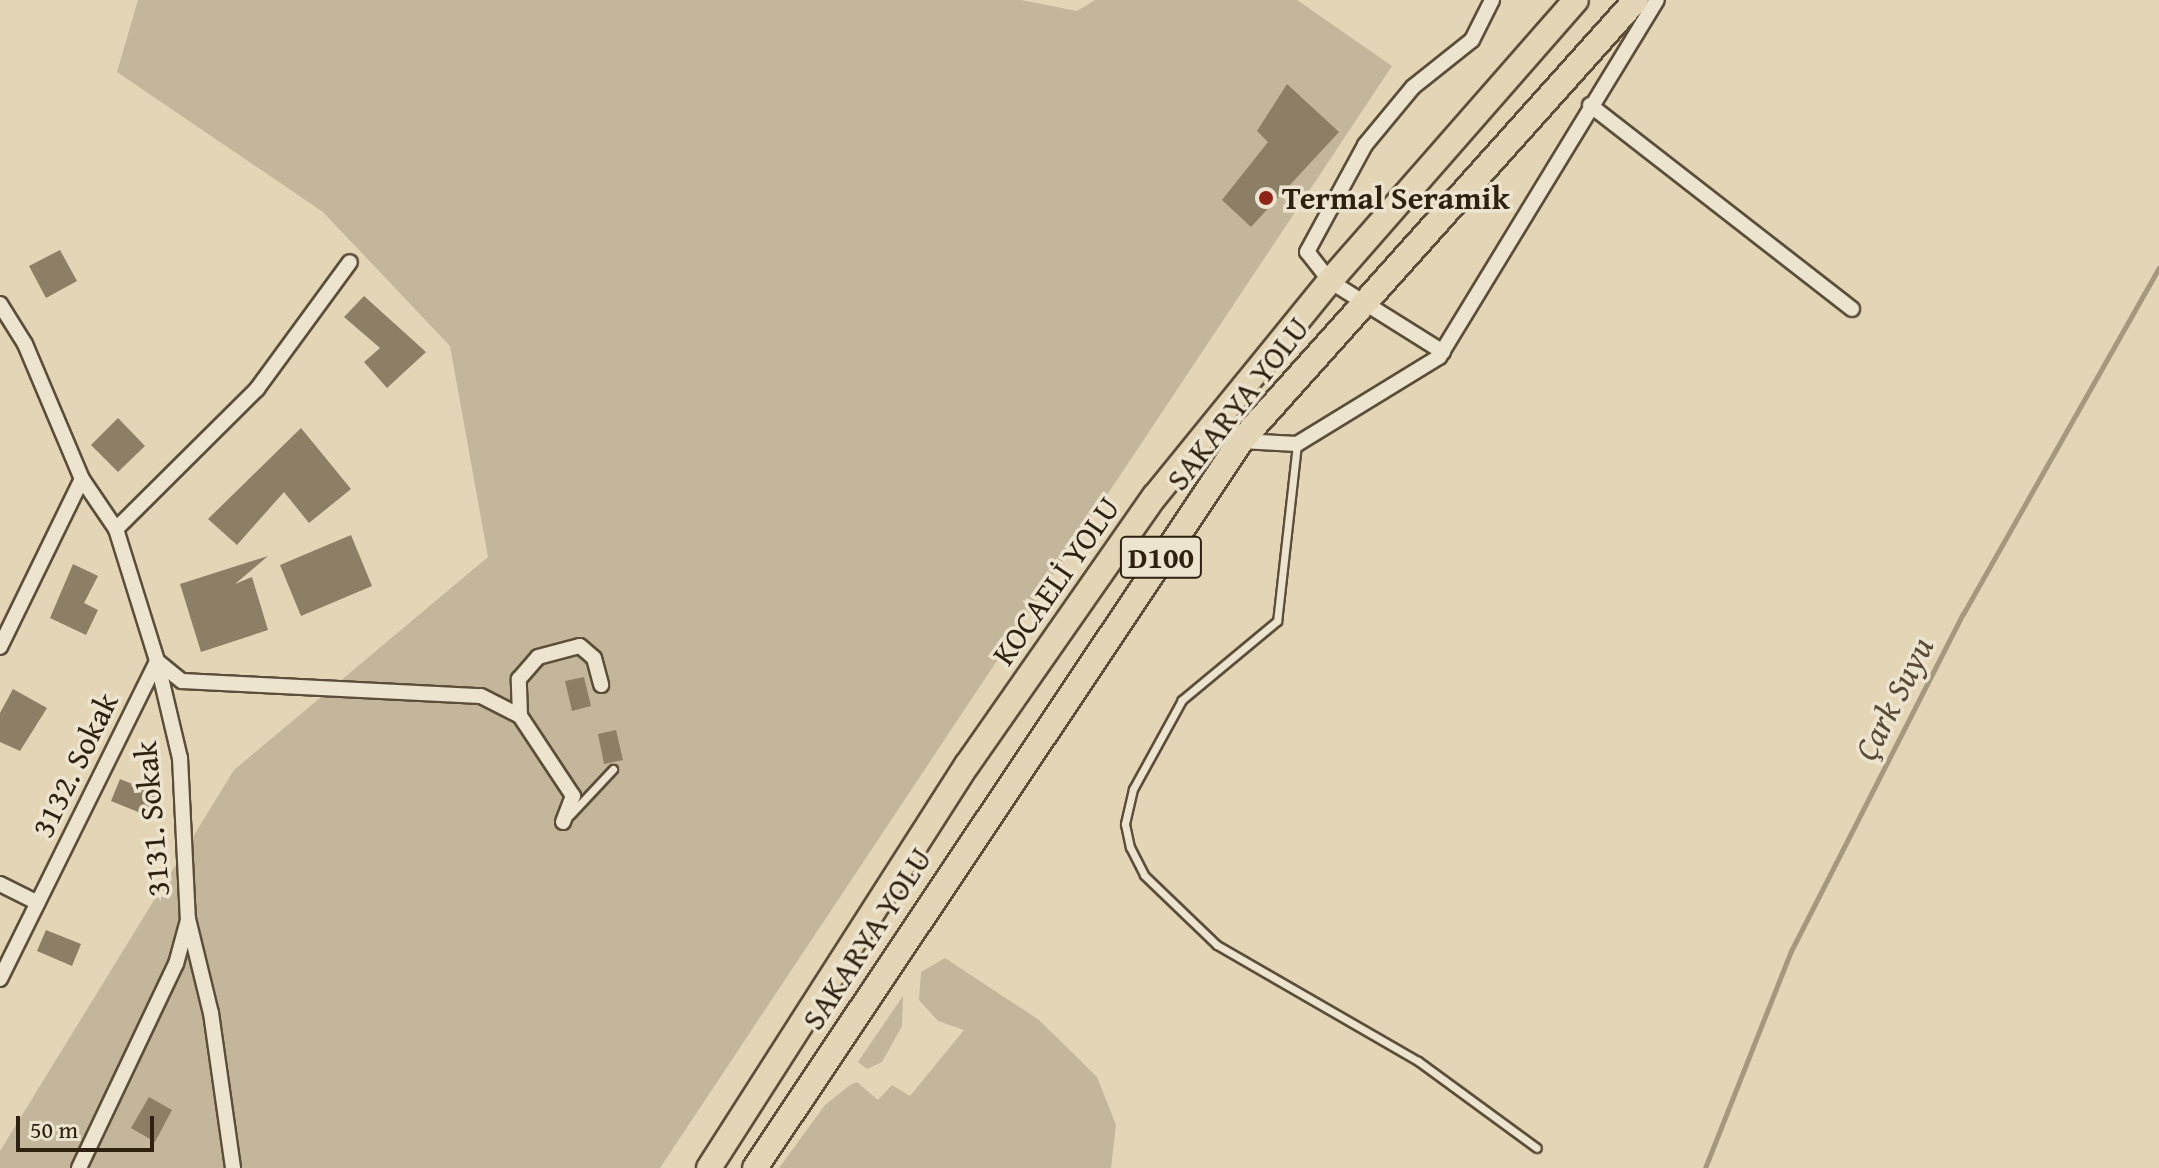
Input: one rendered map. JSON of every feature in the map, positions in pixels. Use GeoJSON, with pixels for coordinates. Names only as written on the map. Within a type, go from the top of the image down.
{"type":"FeatureCollection","features":[{"type":"Feature","properties":{"kind":"highway","name":"KOCAELİ YOLU"},"geometry":{"type":"LineString","coordinates":[[709,1168],[1029,676],[1155,496],[1330,281],[1576,0]]}},
{"type":"Feature","properties":{"kind":"highway","name":"SAKARYA YOLU"},"geometry":{"type":"LineString","coordinates":[[755,1168],[1241,441],[1361,303],[1636,0]]}},
{"type":"Feature","properties":{"kind":"street"},"geometry":{"type":"LineString","coordinates":[[1443,352],[1330,281],[1307,252],[1365,145],[1413,87],[1472,40],[1492,0]]}},
{"type":"Feature","properties":{"kind":"street"},"geometry":{"type":"LineString","coordinates":[[1241,441],[1297,444],[1443,352],[1590,105],[1657,0]]}},
{"type":"Feature","properties":{"kind":"street"},"geometry":{"type":"LineString","coordinates":[[1590,105],[1852,309]]}},
{"type":"Feature","properties":{"kind":"street"},"geometry":{"type":"LineString","coordinates":[[116,529],[257,389],[350,262]]}},
{"type":"Feature","properties":{"kind":"street","name":"3131. Sokak"},"geometry":{"type":"LineString","coordinates":[[0,304],[25,344],[82,479],[116,529],[157,661],[180,758],[188,919],[211,1013],[233,1168]]}},
{"type":"Feature","properties":{"kind":"street"},"geometry":{"type":"LineString","coordinates":[[0,647],[82,479]]}},
{"type":"Feature","properties":{"kind":"street"},"geometry":{"type":"LineString","coordinates":[[520,716],[519,679],[538,657],[560,646],[580,646],[594,658],[601,685]]}},
{"type":"Feature","properties":{"kind":"street"},"geometry":{"type":"LineString","coordinates":[[157,661],[182,681],[481,696],[520,716],[573,796],[563,822]]}},
{"type":"Feature","properties":{"kind":"street","name":"3132. Sokak"},"geometry":{"type":"LineString","coordinates":[[0,979],[157,661]]}},
{"type":"Feature","properties":{"kind":"street"},"geometry":{"type":"LineString","coordinates":[[0,884],[38,903]]}},
{"type":"Feature","properties":{"kind":"street"},"geometry":{"type":"LineString","coordinates":[[79,1168],[176,964],[188,919]]}},
{"type":"Feature","properties":{"kind":"lane"},"geometry":{"type":"LineString","coordinates":[[1297,444],[1277,621],[1182,700],[1133,789],[1130,847],[1144,875],[1217,945],[1418,1061],[1537,1148]]}},
{"type":"Feature","properties":{"kind":"lane"},"geometry":{"type":"LineString","coordinates":[[563,822],[613,769]]}},
{"type":"Feature","properties":{"kind":"shaded area"},"geometry":{"type":"Polygon","coordinates":[[[138,0],[1021,0],[1077,11],[1095,0],[1297,0],[1392,66],[660,1168],[0,1168],[0,1151],[234,770],[488,557],[450,346],[323,212],[117,72],[138,0]]]}},
{"type":"Feature","properties":{"kind":"shaded area"},"geometry":{"type":"Polygon","coordinates":[[[945,958],[1039,1020],[1097,1077],[1116,1125],[1111,1168],[779,1168],[825,1105],[850,1085],[857,1082],[878,1100],[892,1085],[910,1096],[964,1030],[938,1021],[919,1000],[921,972],[945,958]]]}},
{"type":"Feature","properties":{"kind":"shaded area"},"geometry":{"type":"Polygon","coordinates":[[[903,996],[902,1026],[882,1062],[867,1069],[858,1062],[903,996]]]}},
{"type":"Feature","properties":{"kind":"building"},"geometry":{"type":"Polygon","coordinates":[[[1287,84],[1339,132],[1251,227],[1222,200],[1268,142],[1257,131],[1287,84]]]}},
{"type":"Feature","properties":{"kind":"building"},"geometry":{"type":"Polygon","coordinates":[[[60,250],[77,281],[46,298],[29,266],[60,250]]]}},
{"type":"Feature","properties":{"kind":"building"},"geometry":{"type":"Polygon","coordinates":[[[364,296],[426,352],[387,388],[364,362],[380,348],[344,317],[364,296]]]}},
{"type":"Feature","properties":{"kind":"building"},"geometry":{"type":"Polygon","coordinates":[[[118,418],[145,446],[118,472],[91,445],[118,418]]]}},
{"type":"Feature","properties":{"kind":"building"},"geometry":{"type":"Polygon","coordinates":[[[301,428],[351,489],[309,523],[284,492],[237,545],[208,519],[301,428]]]}},
{"type":"Feature","properties":{"kind":"building"},"geometry":{"type":"Polygon","coordinates":[[[351,535],[372,586],[301,616],[280,565],[351,535]]]}},
{"type":"Feature","properties":{"kind":"building"},"geometry":{"type":"Polygon","coordinates":[[[268,556],[235,584],[252,577],[268,630],[201,652],[180,584],[268,556]]]}},
{"type":"Feature","properties":{"kind":"building"},"geometry":{"type":"Polygon","coordinates":[[[73,564],[98,576],[84,603],[98,610],[86,635],[50,618],[73,564]]]}},
{"type":"Feature","properties":{"kind":"building"},"geometry":{"type":"Polygon","coordinates":[[[584,677],[591,706],[572,711],[565,681],[584,677]]]}},
{"type":"Feature","properties":{"kind":"building"},"geometry":{"type":"Polygon","coordinates":[[[13,689],[47,708],[20,751],[0,742],[0,713],[13,689]]]}},
{"type":"Feature","properties":{"kind":"building"},"geometry":{"type":"Polygon","coordinates":[[[616,730],[623,760],[604,764],[598,734],[616,730]]]}},
{"type":"Feature","properties":{"kind":"building"},"geometry":{"type":"Polygon","coordinates":[[[120,779],[157,794],[148,816],[111,801],[120,779]]]}},
{"type":"Feature","properties":{"kind":"building"},"geometry":{"type":"Polygon","coordinates":[[[46,930],[81,944],[72,966],[37,951],[46,930]]]}},
{"type":"Feature","properties":{"kind":"building"},"geometry":{"type":"Polygon","coordinates":[[[149,1097],[172,1110],[155,1142],[131,1128],[149,1097]]]}},
{"type":"Feature","properties":{"kind":"waterway","name":"Çark Suyu"},"geometry":{"type":"LineString","coordinates":[[1705,1168],[1791,951],[1963,614],[2159,268]]}},
{"type":"Feature","properties":{"kind":"place","name":"Termal Seramik"},"geometry":{"type":"Point","coordinates":[1266,198]}}]}
